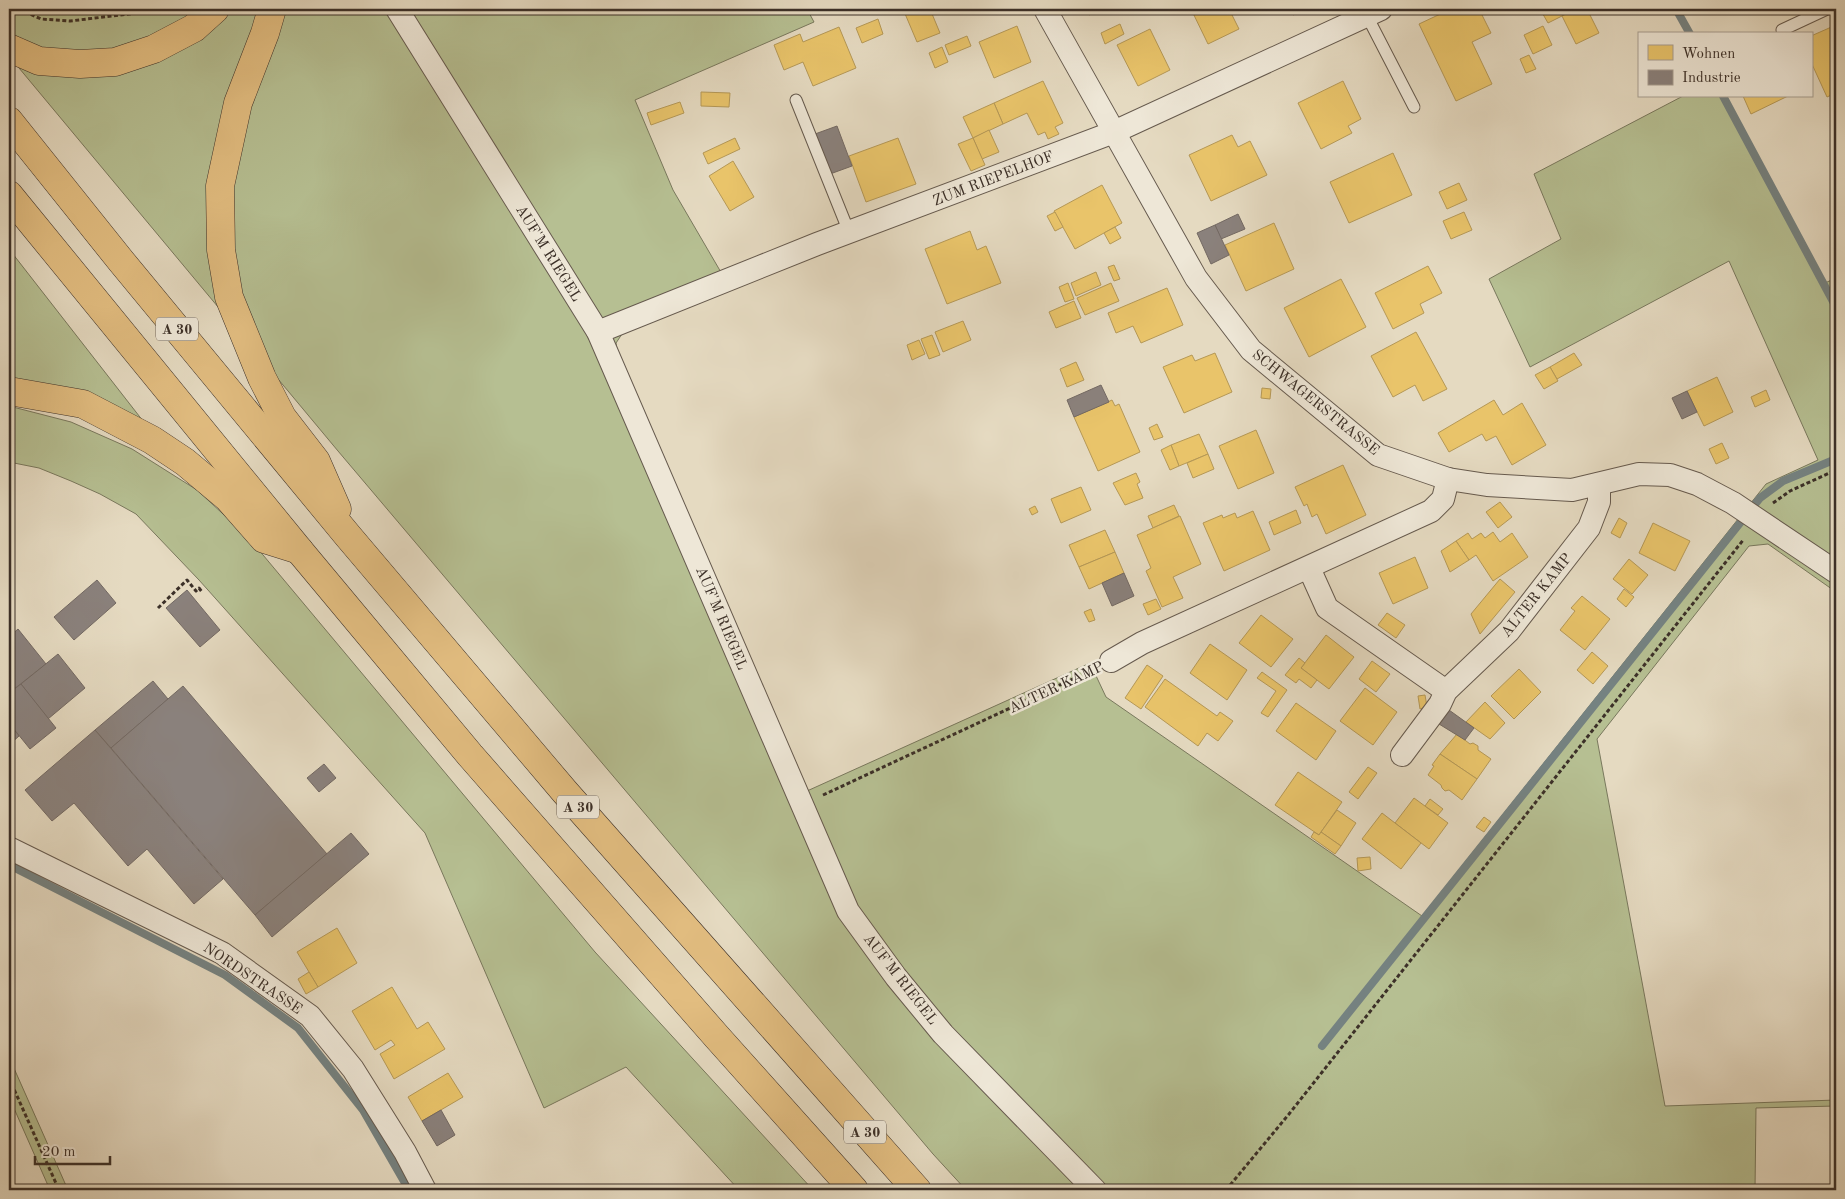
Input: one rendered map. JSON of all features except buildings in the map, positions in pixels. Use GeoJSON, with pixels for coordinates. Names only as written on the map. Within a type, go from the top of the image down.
{"type":"FeatureCollection","features":[{"type":"Feature","properties":{"kind":"highway"},"geometry":{"type":"LineString","coordinates":[[9,48],[38,61],[80,64],[114,62],[162,45],[194,28],[215,9]]}},
{"type":"Feature","properties":{"kind":"highway"},"geometry":{"type":"LineString","coordinates":[[272,9],[265,33],[238,103],[220,186],[221,250],[229,297],[262,378],[282,417],[316,461],[348,536]]}},
{"type":"Feature","properties":{"kind":"highway","name":"A 30"},"geometry":{"type":"LineString","coordinates":[[9,121],[120,261],[348,536],[565,792],[917,1190]]}},
{"type":"Feature","properties":{"kind":"highway","name":"A 30"},"geometry":{"type":"LineString","coordinates":[[9,194],[470,755],[854,1190]]}},
{"type":"Feature","properties":{"kind":"highway"},"geometry":{"type":"LineString","coordinates":[[9,391],[83,404],[152,440],[185,462],[228,498],[264,539],[300,550]]}},
{"type":"Feature","properties":{"kind":"street","name":"AUF'M RIEGEL"},"geometry":{"type":"LineString","coordinates":[[397,9],[598,332],[848,911],[896,977],[943,1034],[1095,1190]]}},
{"type":"Feature","properties":{"kind":"street","name":"SCHWAGERSTRASSE"},"geometry":{"type":"LineString","coordinates":[[1046,9],[1196,278],[1251,350],[1378,455],[1448,479],[1487,485],[1572,490],[1639,474],[1670,475],[1697,484],[1733,503],[1836,572]]}},
{"type":"Feature","properties":{"kind":"street","name":"ZUM RIEPELHOF"},"geometry":{"type":"LineString","coordinates":[[598,332],[848,232],[1114,132],[1374,12]]}},
{"type":"Feature","properties":{"kind":"street","name":"ALTER KAMP"},"geometry":{"type":"LineString","coordinates":[[1111,661],[1142,643],[1431,511],[1443,499],[1448,479]]}},
{"type":"Feature","properties":{"kind":"street","name":"ALTER KAMP"},"geometry":{"type":"LineString","coordinates":[[1402,755],[1440,704],[1446,691],[1510,632],[1589,528],[1599,502],[1599,484]]}},
{"type":"Feature","properties":{"kind":"street"},"geometry":{"type":"LineString","coordinates":[[1309,568],[1327,608],[1446,691]]}},
{"type":"Feature","properties":{"kind":"street","name":"NORDSTRASSE"},"geometry":{"type":"LineString","coordinates":[[9,848],[222,954],[310,1016],[353,1069],[405,1152],[425,1190]]}},
{"type":"Feature","properties":{"kind":"lane"},"geometry":{"type":"LineString","coordinates":[[1782,30],[1826,9]]}},
{"type":"Feature","properties":{"kind":"lane"},"geometry":{"type":"LineString","coordinates":[[1374,12],[1414,108]]}},
{"type":"Feature","properties":{"kind":"lane"},"geometry":{"type":"LineString","coordinates":[[796,100],[848,232]]}},
{"type":"Feature","properties":{"kind":"path"},"geometry":{"type":"LineString","coordinates":[[19,9],[41,19],[70,21],[146,12],[156,9]]}},
{"type":"Feature","properties":{"kind":"path"},"geometry":{"type":"LineString","coordinates":[[133,9],[136,13]]}},
{"type":"Feature","properties":{"kind":"path"},"geometry":{"type":"LineString","coordinates":[[1226,1190],[1289,1114],[1769,505],[1790,491],[1836,470]]}},
{"type":"Feature","properties":{"kind":"path"},"geometry":{"type":"LineString","coordinates":[[158,608],[187,580],[196,590],[199,588],[202,592]]}},
{"type":"Feature","properties":{"kind":"path","name":"ALTER KAMP"},"geometry":{"type":"LineString","coordinates":[[802,805],[1111,661]]}},
{"type":"Feature","properties":{"kind":"path"},"geometry":{"type":"LineString","coordinates":[[9,1078],[59,1190]]}},
{"type":"Feature","properties":{"kind":"green space"},"geometry":{"type":"Polygon","coordinates":[[[9,9],[807,9],[814,22],[635,100],[673,190],[722,274],[622,334],[616,343],[807,791],[1090,663],[1106,697],[1422,916],[1766,484],[1818,460],[1729,261],[1530,367],[1489,279],[1561,239],[1534,174],[1679,98],[1727,98],[1825,283],[1836,278],[1836,592],[1768,544],[1749,546],[1597,739],[1665,1106],[1836,1100],[1836,1106],[1756,1108],[1755,1190],[966,1190],[933,1154],[338,451],[9,56],[9,9]]]}},
{"type":"Feature","properties":{"kind":"green space"},"geometry":{"type":"Polygon","coordinates":[[[9,249],[143,421],[86,395],[9,377],[9,249]]]}},
{"type":"Feature","properties":{"kind":"green space"},"geometry":{"type":"Polygon","coordinates":[[[9,406],[71,422],[132,449],[197,490],[248,537],[595,952],[813,1190],[739,1190],[626,1067],[544,1108],[425,833],[199,580],[136,514],[100,494],[71,481],[39,468],[9,462],[9,406]]]}},
{"type":"Feature","properties":{"kind":"green space"},"geometry":{"type":"Polygon","coordinates":[[[9,1057],[68,1190],[50,1190],[9,1097],[9,1057]]]}},
{"type":"Feature","properties":{"kind":"waterway"},"geometry":{"type":"LineString","coordinates":[[1676,9],[1689,32]]}},
{"type":"Feature","properties":{"kind":"waterway"},"geometry":{"type":"LineString","coordinates":[[1724,98],[1836,307]]}},
{"type":"Feature","properties":{"kind":"waterway"},"geometry":{"type":"LineString","coordinates":[[1322,1046],[1760,498],[1783,481],[1836,459]]}},
{"type":"Feature","properties":{"kind":"waterway"},"geometry":{"type":"LineString","coordinates":[[9,865],[225,975],[298,1028],[363,1110],[409,1190]]}}]}
